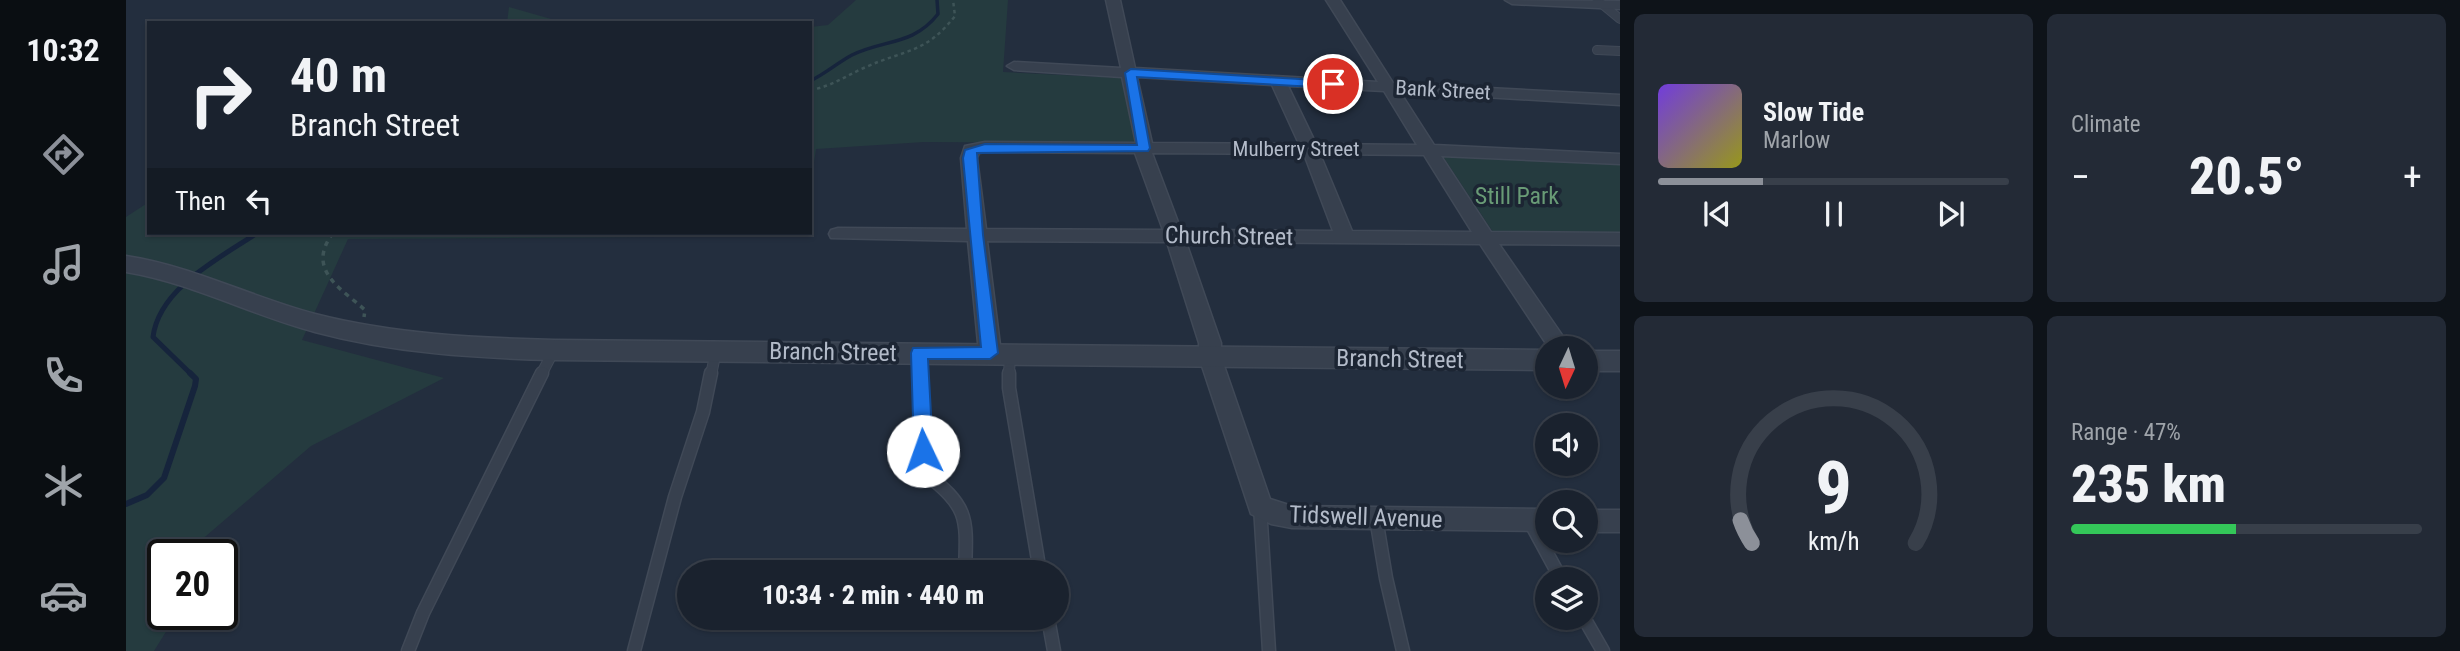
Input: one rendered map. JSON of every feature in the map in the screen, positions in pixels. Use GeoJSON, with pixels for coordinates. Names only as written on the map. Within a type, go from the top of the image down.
{"type":"FeatureCollection","features":[{"type":"Feature","properties":{"kind":"street","name":"Tidswell Avenue"},"geometry":{"type":"LineString","coordinates":[[1113,0],[1131,73],[1143,155],[1174,235],[1210,343],[1210,357],[1260,506],[1270,513],[1293,517],[1535,520]]}},
{"type":"Feature","properties":{"kind":"street"},"geometry":{"type":"LineString","coordinates":[[1333,0],[1485,238],[1552,336]]}},
{"type":"Feature","properties":{"kind":"street"},"geometry":{"type":"LineString","coordinates":[[1512,0],[1620,5]]}},
{"type":"Feature","properties":{"kind":"street","name":"Bank Street"},"geometry":{"type":"LineString","coordinates":[[1014,66],[1620,100]]}},
{"type":"Feature","properties":{"kind":"street"},"geometry":{"type":"LineString","coordinates":[[1278,81],[1310,149],[1345,237]]}},
{"type":"Feature","properties":{"kind":"street","name":"Mulberry Street"},"geometry":{"type":"LineString","coordinates":[[976,235],[969,158],[971,150],[985,147],[1429,150],[1620,159]]}},
{"type":"Feature","properties":{"kind":"street","name":"Church Street"},"geometry":{"type":"LineString","coordinates":[[838,234],[1620,239]]}},
{"type":"Feature","properties":{"kind":"street"},"geometry":{"type":"LineString","coordinates":[[976,235],[1000,353]]}},
{"type":"Feature","properties":{"kind":"street"},"geometry":{"type":"LineString","coordinates":[[126,245],[150,256],[171,272]]}},
{"type":"Feature","properties":{"kind":"street"},"geometry":{"type":"LineString","coordinates":[[126,264],[171,272]]}},
{"type":"Feature","properties":{"kind":"street","name":"Branch Street"},"geometry":{"type":"LineString","coordinates":[[171,272],[283,313],[354,331],[421,342],[554,350],[1535,360]]}},
{"type":"Feature","properties":{"kind":"street"},"geometry":{"type":"LineString","coordinates":[[1598,360],[1620,361]]}},
{"type":"Feature","properties":{"kind":"street"},"geometry":{"type":"LineString","coordinates":[[1598,521],[1620,521]]}},
{"type":"Feature","properties":{"kind":"lane"},"geometry":{"type":"LineString","coordinates":[[1600,2],[1620,19]]}},
{"type":"Feature","properties":{"kind":"lane"},"geometry":{"type":"LineString","coordinates":[[1597,50],[1620,51]]}},
{"type":"Feature","properties":{"kind":"lane"},"geometry":{"type":"LineString","coordinates":[[408,651],[423,613],[554,350]]}},
{"type":"Feature","properties":{"kind":"lane"},"geometry":{"type":"LineString","coordinates":[[634,651],[675,497],[703,412],[716,351]]}},
{"type":"Feature","properties":{"kind":"lane"},"geometry":{"type":"LineString","coordinates":[[919,353],[925,472],[952,494],[967,514],[965,560]]}},
{"type":"Feature","properties":{"kind":"lane"},"geometry":{"type":"LineString","coordinates":[[1000,353],[1009,388],[1038,560]]}},
{"type":"Feature","properties":{"kind":"lane"},"geometry":{"type":"LineString","coordinates":[[1260,506],[1269,651]]}},
{"type":"Feature","properties":{"kind":"lane"},"geometry":{"type":"LineString","coordinates":[[1376,518],[1386,578],[1403,651]]}},
{"type":"Feature","properties":{"kind":"lane"},"geometry":{"type":"LineString","coordinates":[[1050,630],[1054,651]]}},
{"type":"Feature","properties":{"kind":"lane"},"geometry":{"type":"LineString","coordinates":[[1591,630],[1604,651]]}},
{"type":"Feature","properties":{"kind":"path"},"geometry":{"type":"LineString","coordinates":[[812,89],[832,86],[857,71],[914,52],[935,40],[955,16],[953,0]]}},
{"type":"Feature","properties":{"kind":"path"},"geometry":{"type":"LineString","coordinates":[[332,235],[327,241],[324,271],[328,281],[342,293],[355,299],[365,310],[365,316],[354,331]]}},
{"type":"Feature","properties":{"kind":"green space"},"geometry":{"type":"Polygon","coordinates":[[[856,0],[1008,0],[1003,72],[1122,78],[1136,143],[924,142],[816,149],[812,176],[812,27],[828,25],[856,0]]]}},
{"type":"Feature","properties":{"kind":"green space"},"geometry":{"type":"Polygon","coordinates":[[[509,7],[558,21],[507,21],[509,7]]]}},
{"type":"Feature","properties":{"kind":"green space","name":"Still Park"},"geometry":{"type":"Polygon","coordinates":[[[1440,152],[1620,162],[1620,235],[1495,235],[1440,152]]]}},
{"type":"Feature","properties":{"kind":"green space"},"geometry":{"type":"Polygon","coordinates":[[[147,203],[147,235],[804,235],[348,239],[302,340],[444,378],[311,446],[202,539],[147,539],[147,630],[167,630],[154,651],[126,651],[126,217],[147,203]]]}},
{"type":"Feature","properties":{"kind":"waterway"},"geometry":{"type":"LineString","coordinates":[[812,80],[852,55],[919,32],[938,14],[937,0]]}},
{"type":"Feature","properties":{"kind":"waterway"},"geometry":{"type":"LineString","coordinates":[[192,375],[153,337],[158,319],[179,289],[193,276],[254,235]]}},
{"type":"Feature","properties":{"kind":"waterway"},"geometry":{"type":"LineString","coordinates":[[126,504],[147,495],[164,478],[195,386],[196,379],[192,375]]}},
{"type":"Feature","properties":{"kind":"route"},"geometry":{"type":"LineString","coordinates":[[923,451],[919,353],[990,353],[976,235],[969,158],[971,150],[985,147],[1143,148],[1131,73],[1333,84]]}}]}
